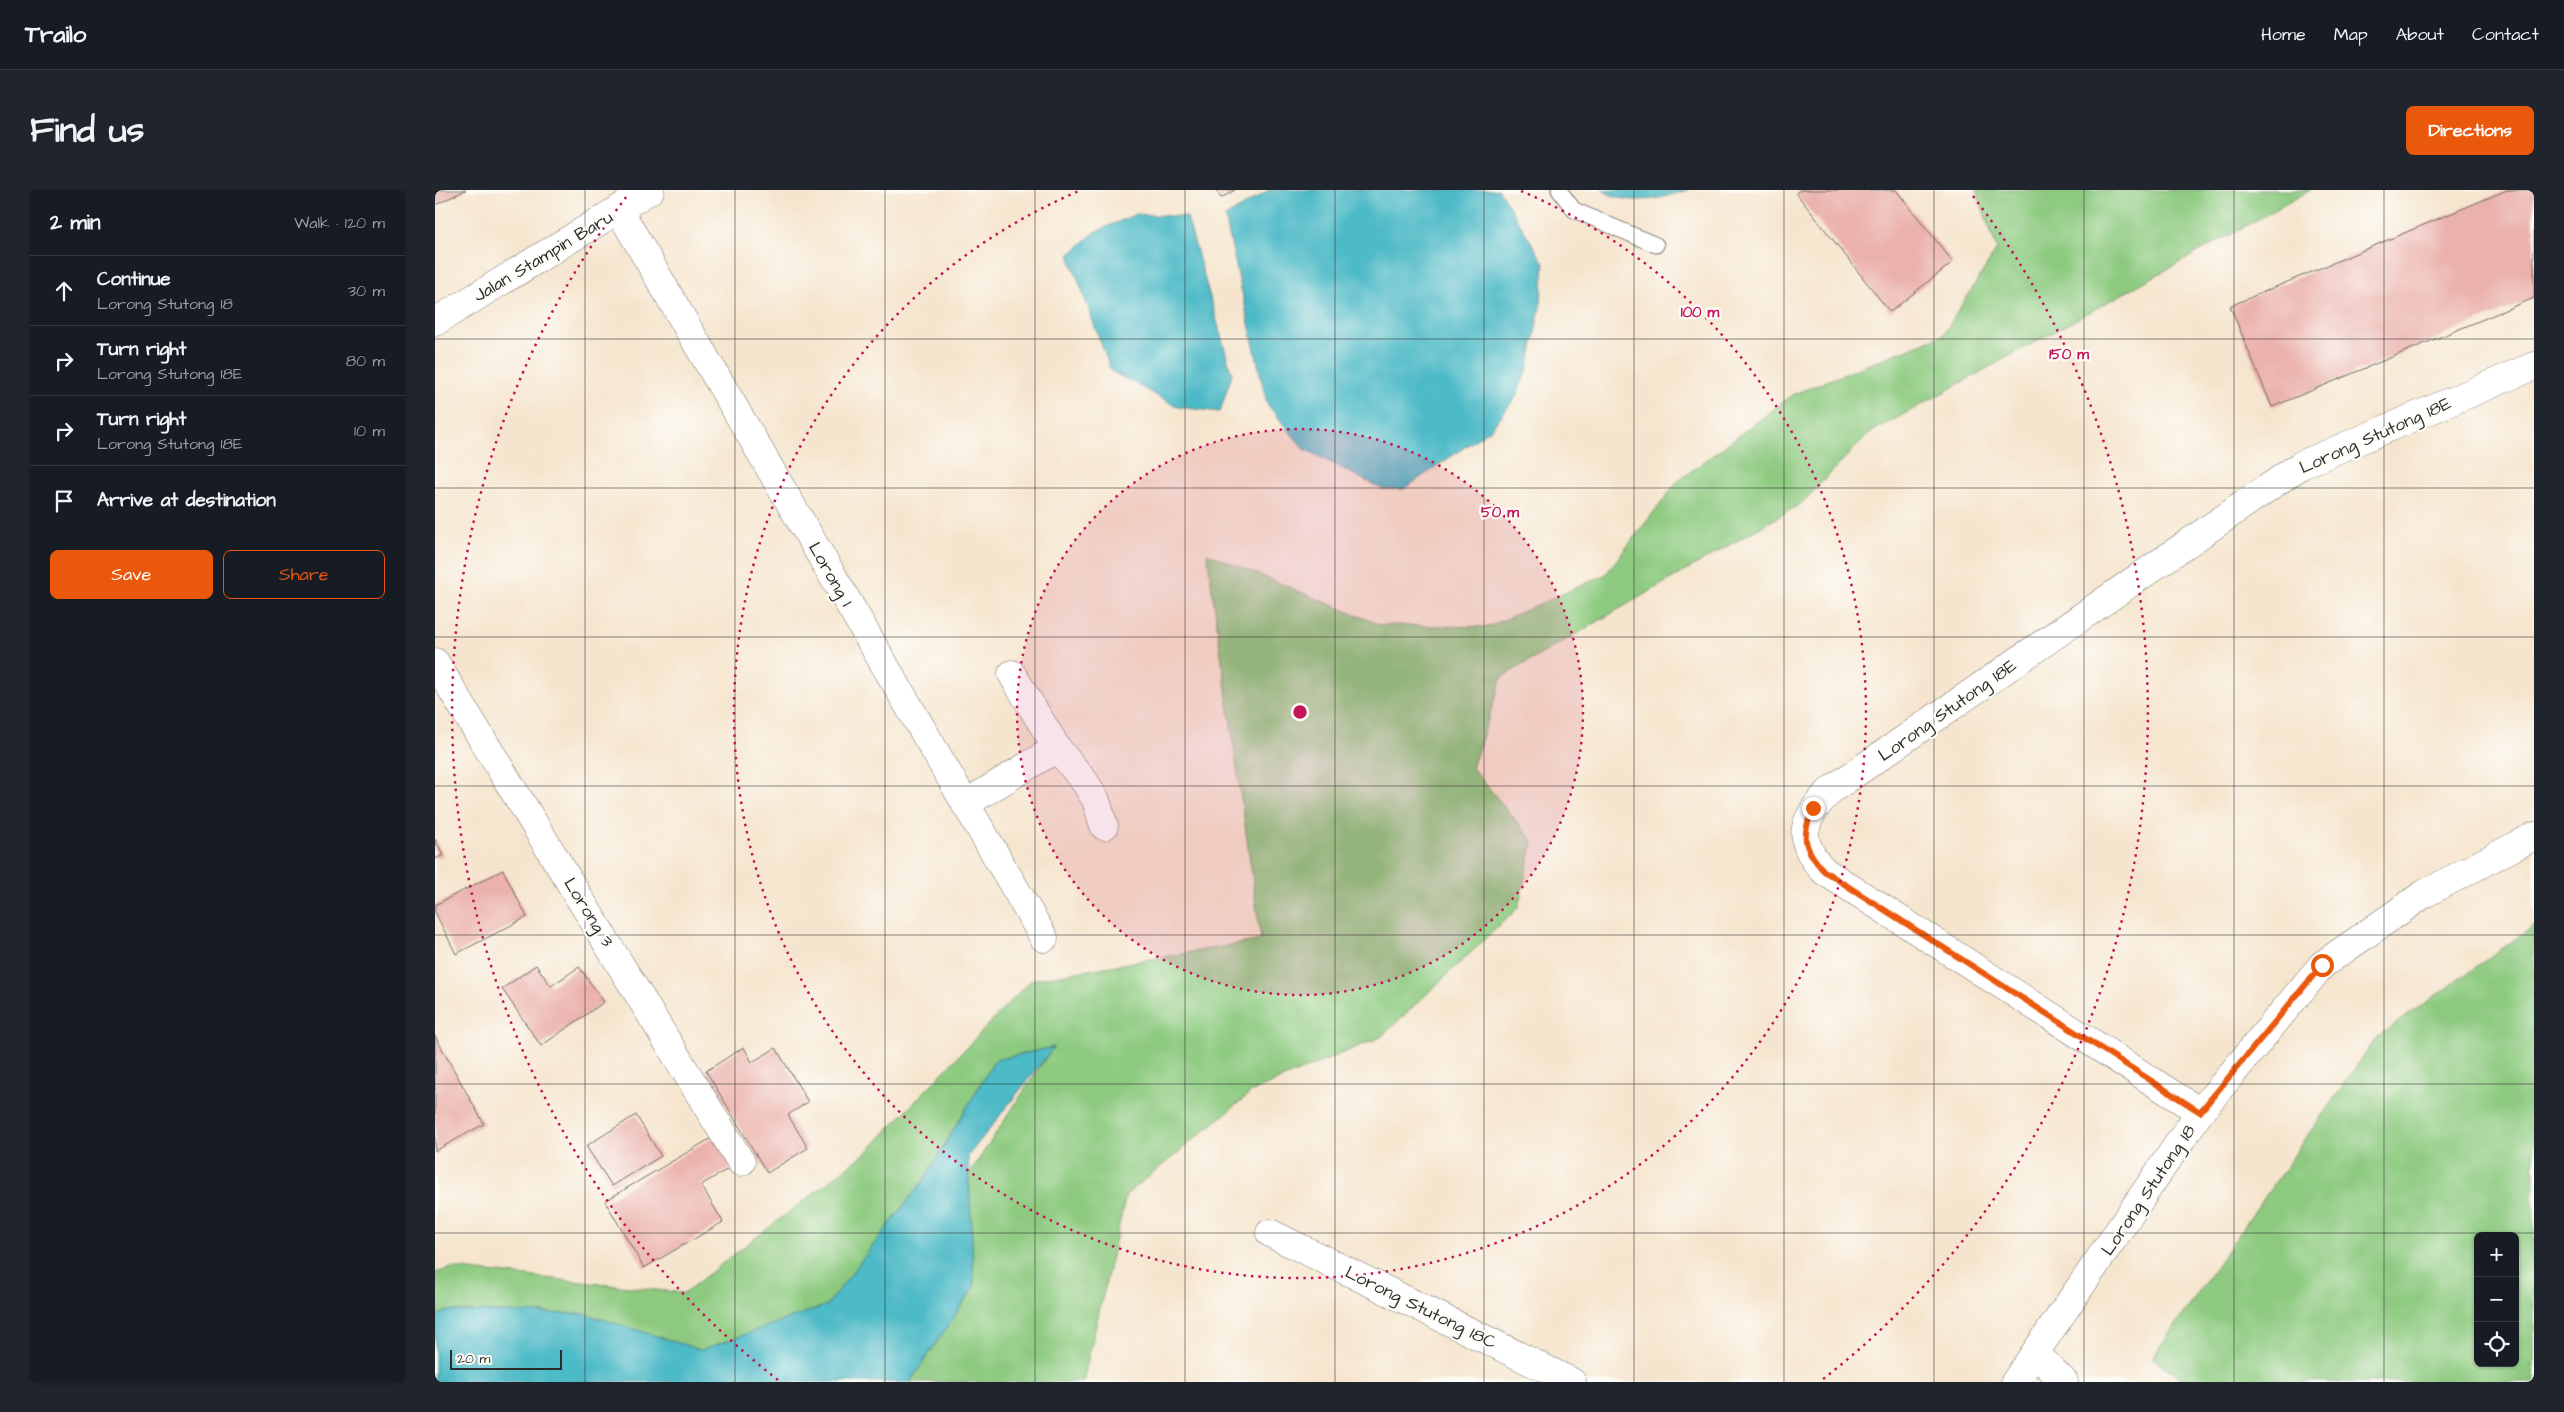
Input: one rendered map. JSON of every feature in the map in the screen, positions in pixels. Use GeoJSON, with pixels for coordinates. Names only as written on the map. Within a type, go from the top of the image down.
{"type":"FeatureCollection","features":[{"type":"Feature","properties":{"kind":"street","name":"Jalan Stampin Baru"},"geometry":{"type":"LineString","coordinates":[[435,322],[650,190]]}},
{"type":"Feature","properties":{"kind":"street","name":"Lorong 1"},"geometry":{"type":"LineString","coordinates":[[619,210],[1044,938]]}},
{"type":"Feature","properties":{"kind":"street","name":"Lorong Stutong 18E"},"geometry":{"type":"LineString","coordinates":[[2200,1112],[1824,871],[1807,849],[1805,828],[1813,808],[1831,790],[2301,466],[2534,366]]}},
{"type":"Feature","properties":{"kind":"street","name":"Lorong 3"},"geometry":{"type":"LineString","coordinates":[[435,662],[741,1162]]}},
{"type":"Feature","properties":{"kind":"street"},"geometry":{"type":"LineString","coordinates":[[1012,674],[1057,748],[1085,782],[1096,800],[1104,826]]}},
{"type":"Feature","properties":{"kind":"street"},"geometry":{"type":"LineString","coordinates":[[965,804],[1057,748]]}},
{"type":"Feature","properties":{"kind":"street","name":"Lorong Stutong 18"},"geometry":{"type":"LineString","coordinates":[[2015,1382],[2200,1112],[2322,965],[2424,894],[2534,836]]}},
{"type":"Feature","properties":{"kind":"street","name":"Lorong Stutong 18C"},"geometry":{"type":"LineString","coordinates":[[1270,1232],[1571,1382]]}},
{"type":"Feature","properties":{"kind":"street"},"geometry":{"type":"LineString","coordinates":[[2036,1354],[2064,1382]]}},
{"type":"Feature","properties":{"kind":"lane"},"geometry":{"type":"LineString","coordinates":[[1559,190],[1574,210],[1656,245]]}},
{"type":"Feature","properties":{"kind":"green space"},"geometry":{"type":"Polygon","coordinates":[[[1976,190],[2311,190],[1868,434],[1802,503],[1502,677],[1472,768],[1533,841],[1518,908],[1381,1037],[1253,1091],[1126,1195],[1083,1382],[910,1382],[974,1287],[969,1174],[1053,1047],[995,1060],[923,1181],[827,1305],[701,1350],[586,1314],[448,1311],[435,1316],[435,1273],[452,1268],[684,1293],[867,1152],[1031,980],[1261,940],[1207,553],[1380,625],[1488,627],[1605,575],[1678,481],[1794,394],[1943,335],[1997,249],[1976,190]]]}},
{"type":"Feature","properties":{"kind":"green space"},"geometry":{"type":"Polygon","coordinates":[[[2534,926],[2534,1382],[2187,1382],[2152,1358],[2377,1037],[2534,926]]]}},
{"type":"Feature","properties":{"kind":"water"},"geometry":{"type":"Polygon","coordinates":[[[1269,190],[1499,190],[1544,263],[1541,303],[1528,368],[1516,397],[1491,429],[1404,489],[1382,489],[1304,449],[1267,404],[1225,217],[1269,190]]]}},
{"type":"Feature","properties":{"kind":"water"},"geometry":{"type":"Polygon","coordinates":[[[1602,190],[1688,190],[1667,196],[1634,200],[1612,195],[1602,190]]]}},
{"type":"Feature","properties":{"kind":"water"},"geometry":{"type":"Polygon","coordinates":[[[1136,214],[1187,217],[1232,374],[1220,412],[1178,407],[1111,371],[1069,255],[1095,232],[1136,214]]]}},
{"type":"Feature","properties":{"kind":"water"},"geometry":{"type":"Polygon","coordinates":[[[1054,1047],[968,1156],[974,1287],[910,1382],[435,1382],[435,1316],[448,1311],[586,1314],[701,1350],[827,1305],[923,1181],[995,1060],[1054,1047]]]}},
{"type":"Feature","properties":{"kind":"building"},"geometry":{"type":"Polygon","coordinates":[[[435,190],[466,190],[435,205],[435,190]]]}},
{"type":"Feature","properties":{"kind":"building"},"geometry":{"type":"Polygon","coordinates":[[[1216,190],[1235,190],[1221,198],[1216,190]]]}},
{"type":"Feature","properties":{"kind":"building"},"geometry":{"type":"Polygon","coordinates":[[[1800,190],[1896,190],[1953,262],[1890,312],[1796,193],[1800,190]]]}},
{"type":"Feature","properties":{"kind":"building"},"geometry":{"type":"Polygon","coordinates":[[[2507,190],[2534,190],[2534,298],[2272,407],[2230,306],[2507,190]]]}},
{"type":"Feature","properties":{"kind":"building"},"geometry":{"type":"Polygon","coordinates":[[[435,839],[443,855],[435,859],[435,839]]]}},
{"type":"Feature","properties":{"kind":"building"},"geometry":{"type":"Polygon","coordinates":[[[503,870],[527,917],[456,954],[435,912],[435,905],[503,870]]]}},
{"type":"Feature","properties":{"kind":"building"},"geometry":{"type":"Polygon","coordinates":[[[536,965],[551,986],[579,967],[604,1002],[541,1046],[502,989],[536,965]]]}},
{"type":"Feature","properties":{"kind":"building"},"geometry":{"type":"Polygon","coordinates":[[[435,1036],[484,1124],[435,1151],[435,1036]]]}},
{"type":"Feature","properties":{"kind":"building"},"geometry":{"type":"Polygon","coordinates":[[[744,1047],[752,1062],[776,1048],[808,1102],[788,1115],[808,1148],[767,1173],[706,1071],[744,1047]]]}},
{"type":"Feature","properties":{"kind":"building"},"geometry":{"type":"Polygon","coordinates":[[[636,1115],[661,1156],[612,1186],[586,1146],[636,1115]]]}},
{"type":"Feature","properties":{"kind":"building"},"geometry":{"type":"Polygon","coordinates":[[[720,1133],[738,1163],[701,1185],[723,1222],[644,1268],[605,1201],[720,1133]]]}},
{"type":"Feature","properties":{"kind":"route"},"geometry":{"type":"LineString","coordinates":[[1813,808],[1805,828],[1807,849],[1824,871],[2200,1112],[2322,965]]}}]}
